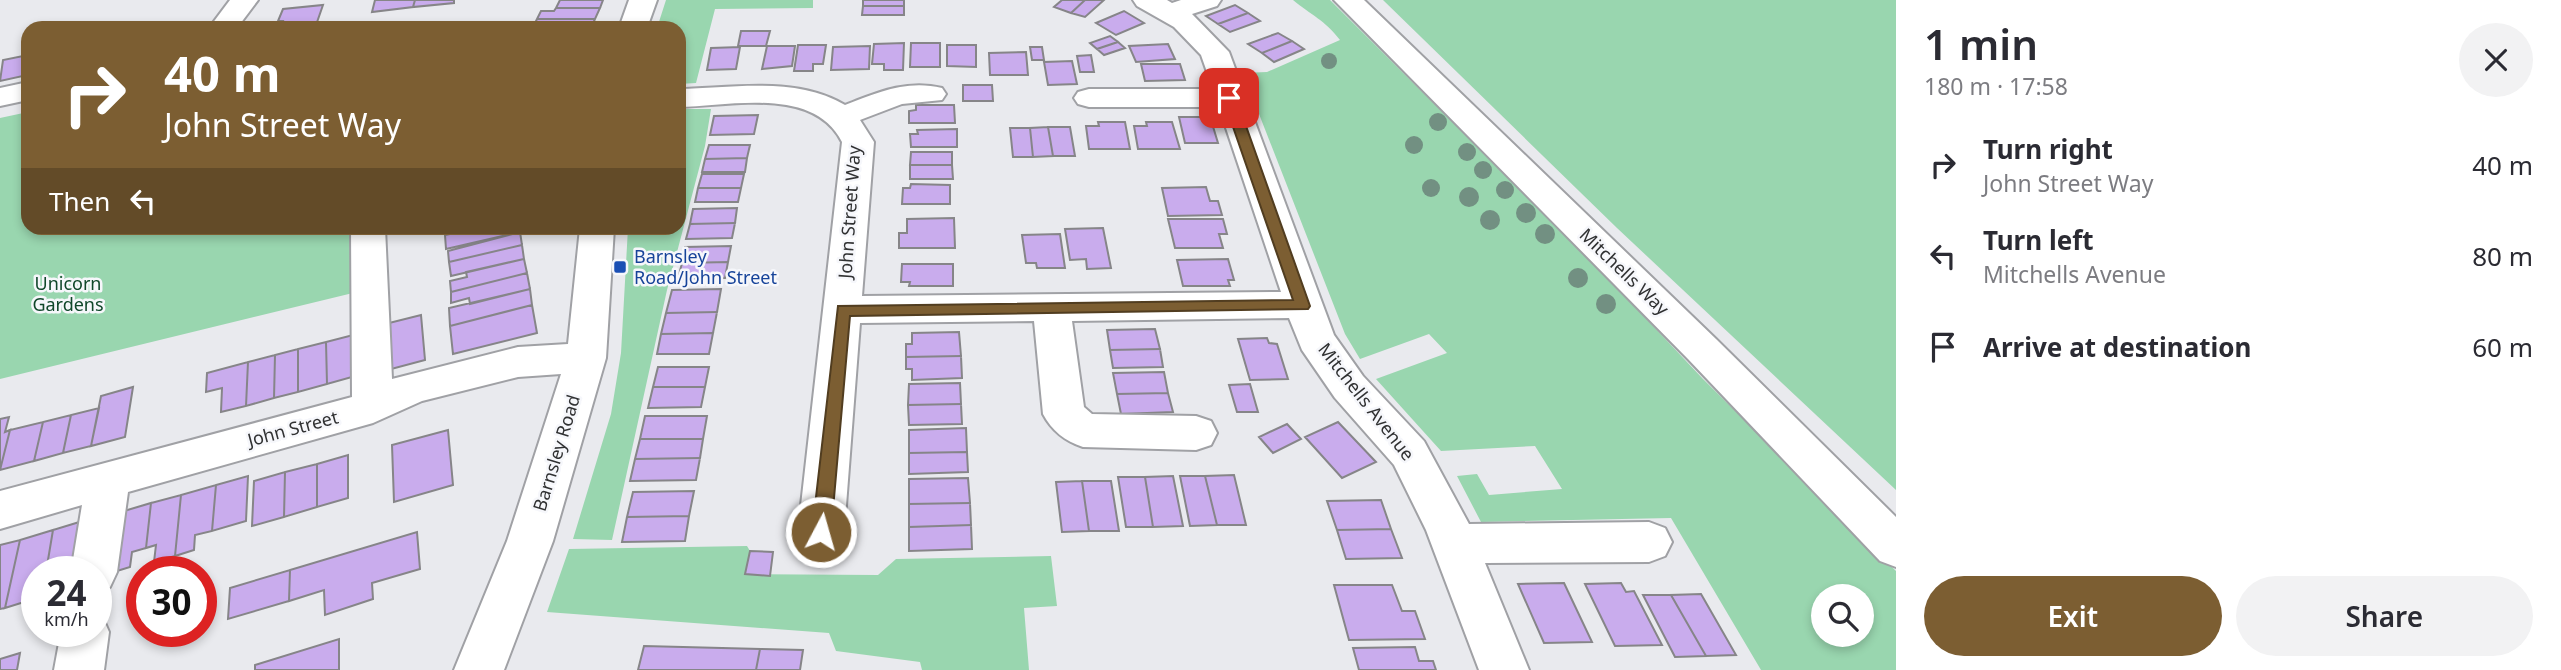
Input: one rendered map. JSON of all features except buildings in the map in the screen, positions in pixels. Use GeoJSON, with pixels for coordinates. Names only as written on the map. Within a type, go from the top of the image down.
{"type":"FeatureCollection","features":[{"type":"Feature","properties":{"kind":"street"},"geometry":{"type":"LineString","coordinates":[[228,21],[244,0]]}},
{"type":"Feature","properties":{"kind":"street"},"geometry":{"type":"LineString","coordinates":[[636,21],[643,0]]}},
{"type":"Feature","properties":{"kind":"street"},"geometry":{"type":"LineString","coordinates":[[1159,6],[1207,0]]}},
{"type":"Feature","properties":{"kind":"street","name":"Mitchells Way"},"geometry":{"type":"LineString","coordinates":[[1348,0],[1692,339],[1896,547]]}},
{"type":"Feature","properties":{"kind":"street","name":"Mitchells Avenue"},"geometry":{"type":"LineString","coordinates":[[1159,6],[1184,21],[1215,52],[1229,98],[1317,340],[1349,387],[1409,453],[1454,544],[1504,670]]}},
{"type":"Feature","properties":{"kind":"street"},"geometry":{"type":"LineString","coordinates":[[0,97],[21,92]]}},
{"type":"Feature","properties":{"kind":"street"},"geometry":{"type":"LineString","coordinates":[[686,98],[781,97],[805,100],[828,108],[841,117],[898,95],[931,94]]}},
{"type":"Feature","properties":{"kind":"street"},"geometry":{"type":"LineString","coordinates":[[1089,98],[1229,98]]}},
{"type":"Feature","properties":{"kind":"street","name":"John Street Way"},"geometry":{"type":"LineString","coordinates":[[821,532],[858,142],[841,117]]}},
{"type":"Feature","properties":{"kind":"street"},"geometry":{"type":"LineString","coordinates":[[368,235],[373,407]]}},
{"type":"Feature","properties":{"kind":"street","name":"Barnsley Road"},"geometry":{"type":"LineString","coordinates":[[488,669],[586,358],[596,235]]}},
{"type":"Feature","properties":{"kind":"street"},"geometry":{"type":"LineString","coordinates":[[843,310],[1303,306]]}},
{"type":"Feature","properties":{"kind":"street"},"geometry":{"type":"LineString","coordinates":[[1051,308],[1064,414],[1083,430],[1196,433]]}},
{"type":"Feature","properties":{"kind":"street","name":"John Street"},"geometry":{"type":"LineString","coordinates":[[0,510],[373,407],[411,388],[518,362],[586,358]]}},
{"type":"Feature","properties":{"kind":"street"},"geometry":{"type":"LineString","coordinates":[[96,556],[108,480]]}},
{"type":"Feature","properties":{"kind":"street"},"geometry":{"type":"LineString","coordinates":[[1454,544],[1649,542]]}},
{"type":"Feature","properties":{"kind":"street"},"geometry":{"type":"LineString","coordinates":[[79,670],[83,647]]}},
{"type":"Feature","properties":{"kind":"green space"},"geometry":{"type":"Polygon","coordinates":[[[666,0],[813,0],[813,8],[715,9],[696,83],[686,84],[686,21],[659,21],[666,0]]]}},
{"type":"Feature","properties":{"kind":"green space"},"geometry":{"type":"Polygon","coordinates":[[[1293,0],[1330,0],[1588,257],[1703,379],[1896,571],[1896,670],[1761,670],[1671,518],[1481,522],[1457,476],[1477,474],[1489,495],[1562,489],[1535,446],[1441,451],[1376,379],[1447,353],[1429,334],[1360,359],[1345,334],[1243,73],[1267,72],[1340,40],[1293,0]]]}},
{"type":"Feature","properties":{"kind":"green space"},"geometry":{"type":"Polygon","coordinates":[[[1383,0],[1896,0],[1896,490],[1617,228],[1383,0]]]}},
{"type":"Feature","properties":{"kind":"green space"},"geometry":{"type":"Polygon","coordinates":[[[686,109],[711,109],[705,146],[686,218],[686,109]]]}},
{"type":"Feature","properties":{"kind":"green space","name":"Unicorn Gardens"},"geometry":{"type":"Polygon","coordinates":[[[21,114],[21,235],[358,235],[357,292],[0,379],[0,118],[21,114]]]}},
{"type":"Feature","properties":{"kind":"green space"},"geometry":{"type":"Polygon","coordinates":[[[628,235],[682,235],[612,540],[573,539],[611,414],[621,353],[628,235]]]}},
{"type":"Feature","properties":{"kind":"green space"},"geometry":{"type":"Polygon","coordinates":[[[747,546],[750,551],[745,574],[878,575],[896,559],[1051,556],[1057,606],[1024,608],[1029,670],[922,670],[920,662],[836,651],[829,633],[547,612],[569,549],[747,546]]]}},
{"type":"Feature","properties":{"kind":"place","name":"Barnsley Road/John Street"},"geometry":{"type":"Point","coordinates":[620,267]}},
{"type":"Feature","properties":{"kind":"route"},"geometry":{"type":"LineString","coordinates":[[821,532],[843,310],[1303,306],[1229,98]]}}]}
